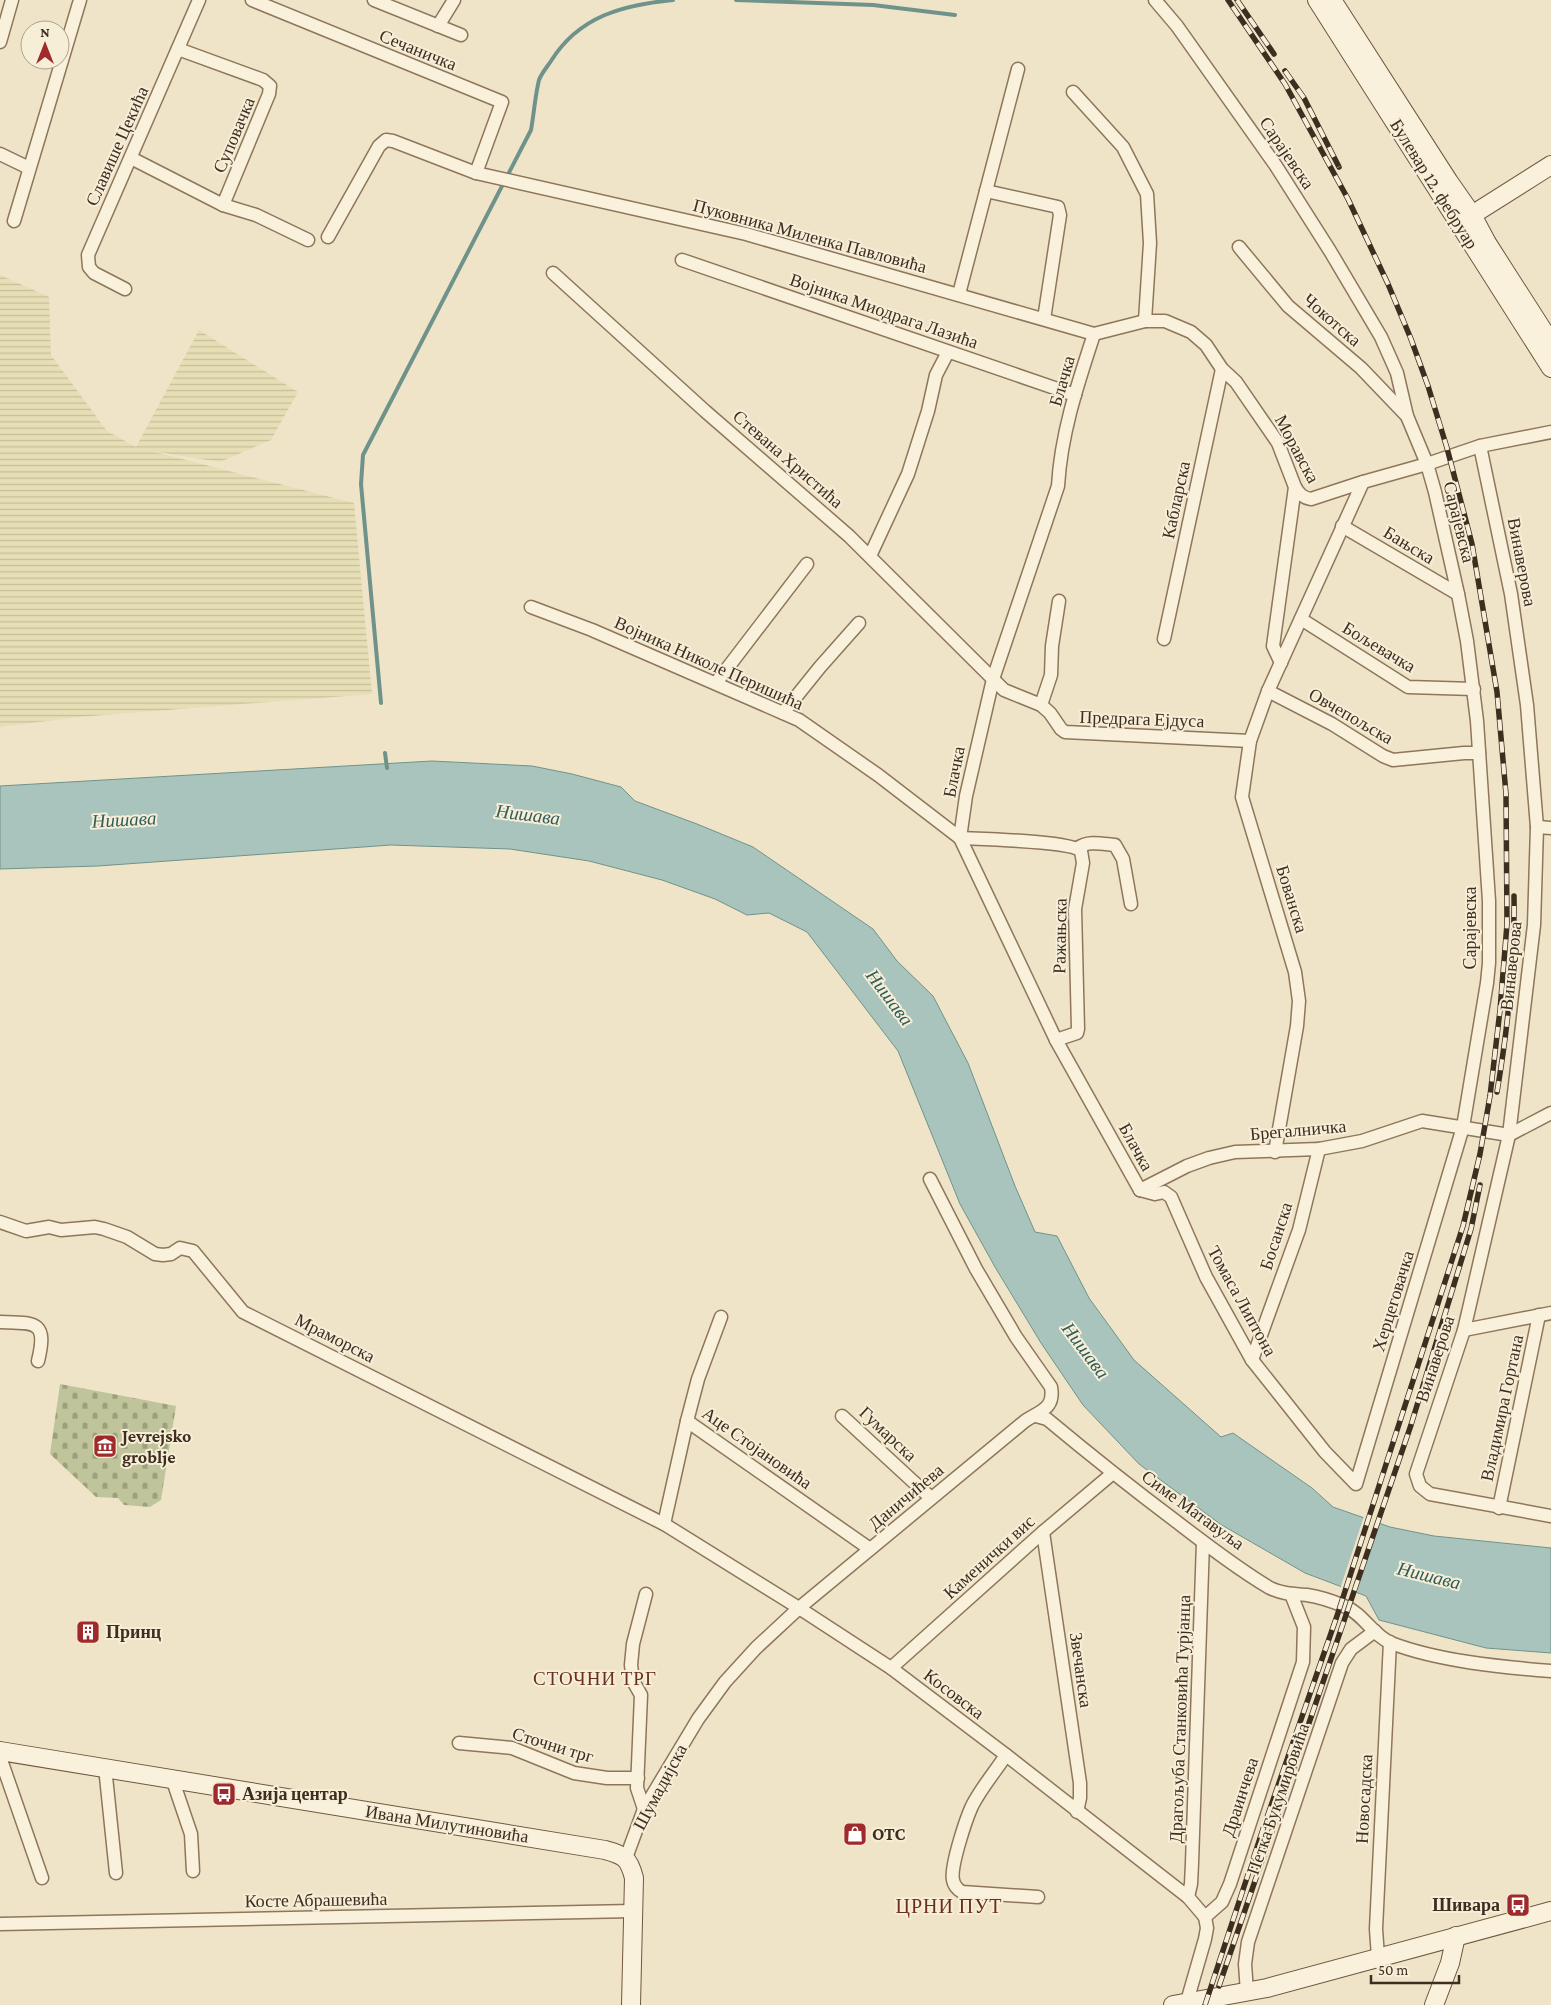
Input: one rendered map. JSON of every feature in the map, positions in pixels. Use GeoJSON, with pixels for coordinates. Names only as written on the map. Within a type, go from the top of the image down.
{"type":"FeatureCollection","features":[{"type":"Feature","properties":{"kind":"main road","name":"Булевар 12. фебруар"},"geometry":{"type":"LineString","coordinates":[[1317,0],[1466,219],[1551,368]]}},
{"type":"Feature","properties":{"kind":"main road","name":"Булевар 12. фебруар"},"geometry":{"type":"LineString","coordinates":[[1332,0],[1449,182],[1466,219],[1488,243],[1551,343]]}},
{"type":"Feature","properties":{"kind":"main road"},"geometry":{"type":"LineString","coordinates":[[1466,219],[1551,166]]}},
{"type":"Feature","properties":{"kind":"main road","name":"Ивана Милутиновића"},"geometry":{"type":"LineString","coordinates":[[0,1751],[605,1850],[626,1858]]}},
{"type":"Feature","properties":{"kind":"main road"},"geometry":{"type":"LineString","coordinates":[[626,1858],[631,1866],[634,1878],[631,2005]]}},
{"type":"Feature","properties":{"kind":"main road"},"geometry":{"type":"LineString","coordinates":[[1182,2004],[1267,1988],[1551,1911]]}},
{"type":"Feature","properties":{"kind":"main road"},"geometry":{"type":"LineString","coordinates":[[1434,2005],[1450,1963],[1456,1936]]}},
{"type":"Feature","properties":{"kind":"street"},"geometry":{"type":"LineString","coordinates":[[0,42],[12,0]]}},
{"type":"Feature","properties":{"kind":"street"},"geometry":{"type":"LineString","coordinates":[[14,221],[80,0]]}},
{"type":"Feature","properties":{"kind":"street","name":"Славише Цекића"},"geometry":{"type":"LineString","coordinates":[[125,289],[94,273],[89,267],[88,255],[198,0]]}},
{"type":"Feature","properties":{"kind":"street","name":"Сечаничка"},"geometry":{"type":"LineString","coordinates":[[252,0],[502,102],[476,173]]}},
{"type":"Feature","properties":{"kind":"street"},"geometry":{"type":"LineString","coordinates":[[374,0],[461,35]]}},
{"type":"Feature","properties":{"kind":"street"},"geometry":{"type":"LineString","coordinates":[[438,26],[454,0]]}},
{"type":"Feature","properties":{"kind":"street","name":"Сарајевска"},"geometry":{"type":"LineString","coordinates":[[1155,0],[1177,26],[1276,166],[1330,251],[1381,338],[1397,373],[1407,416],[1427,464],[1458,594],[1474,690],[1489,901],[1489,963],[1463,1127]]}},
{"type":"Feature","properties":{"kind":"street","name":"Суповачка"},"geometry":{"type":"LineString","coordinates":[[178,49],[263,80],[270,86],[270,94],[223,205]]}},
{"type":"Feature","properties":{"kind":"street"},"geometry":{"type":"LineString","coordinates":[[959,294],[1018,69]]}},
{"type":"Feature","properties":{"kind":"street"},"geometry":{"type":"LineString","coordinates":[[1073,92],[1123,147],[1147,194],[1150,243],[1145,321]]}},
{"type":"Feature","properties":{"kind":"street","name":"Пуковника Миленка Павловића"},"geometry":{"type":"LineString","coordinates":[[328,237],[379,146],[386,140],[476,173],[746,234],[1094,334]]}},
{"type":"Feature","properties":{"kind":"street"},"geometry":{"type":"LineString","coordinates":[[0,154],[29,168]]}},
{"type":"Feature","properties":{"kind":"street"},"geometry":{"type":"LineString","coordinates":[[131,158],[223,205],[256,215],[308,240]]}},
{"type":"Feature","properties":{"kind":"street"},"geometry":{"type":"LineString","coordinates":[[986,190],[1058,207],[1060,215],[1044,319]]}},
{"type":"Feature","properties":{"kind":"street","name":"Чокотска"},"geometry":{"type":"LineString","coordinates":[[1239,247],[1288,306],[1361,368],[1407,416]]}},
{"type":"Feature","properties":{"kind":"street","name":"Војника Миодрага Лазића"},"geometry":{"type":"LineString","coordinates":[[682,260],[1075,395]]}},
{"type":"Feature","properties":{"kind":"street","name":"Стевана Христића"},"geometry":{"type":"LineString","coordinates":[[553,273],[704,411],[749,448],[870,556],[993,678]]}},
{"type":"Feature","properties":{"kind":"street","name":"Моравска"},"geometry":{"type":"LineString","coordinates":[[1094,334],[1145,321],[1165,321],[1191,332],[1206,345],[1222,370],[1236,382],[1278,443],[1295,487],[1302,496],[1311,499],[1480,446],[1551,432]]}},
{"type":"Feature","properties":{"kind":"street","name":"Блачка"},"geometry":{"type":"LineString","coordinates":[[1094,334],[1075,395],[1059,458],[1058,486],[993,678],[966,796],[960,838],[1056,1040],[1140,1190]]}},
{"type":"Feature","properties":{"kind":"street"},"geometry":{"type":"LineString","coordinates":[[870,556],[908,474],[928,411],[936,375],[948,352]]}},
{"type":"Feature","properties":{"kind":"street","name":"Кабларска"},"geometry":{"type":"LineString","coordinates":[[1164,638],[1222,370]]}},
{"type":"Feature","properties":{"kind":"street","name":"Винаверова"},"geometry":{"type":"LineString","coordinates":[[1480,446],[1511,594],[1526,705],[1537,827],[1534,925],[1509,1135],[1464,1330],[1418,1468],[1417,1480],[1420,1486],[1430,1494],[1500,1508]]}},
{"type":"Feature","properties":{"kind":"street","name":"Бованска"},"geometry":{"type":"LineString","coordinates":[[1275,1152],[1297,1026],[1299,1000],[1296,972],[1242,797],[1250,741],[1268,691],[1362,482]]}},
{"type":"Feature","properties":{"kind":"street"},"geometry":{"type":"LineString","coordinates":[[1281,663],[1273,646],[1295,487]]}},
{"type":"Feature","properties":{"kind":"street","name":"Бањска"},"geometry":{"type":"LineString","coordinates":[[1342,526],[1458,594]]}},
{"type":"Feature","properties":{"kind":"street"},"geometry":{"type":"LineString","coordinates":[[716,683],[807,564]]}},
{"type":"Feature","properties":{"kind":"street"},"geometry":{"type":"LineString","coordinates":[[1041,705],[1051,675],[1052,646],[1058,601]]}},
{"type":"Feature","properties":{"kind":"street","name":"Војника Николе Перишића"},"geometry":{"type":"LineString","coordinates":[[531,607],[592,630],[799,720],[878,775],[960,838]]}},
{"type":"Feature","properties":{"kind":"street","name":"Бољевачка"},"geometry":{"type":"LineString","coordinates":[[1301,619],[1408,687],[1474,690]]}},
{"type":"Feature","properties":{"kind":"street"},"geometry":{"type":"LineString","coordinates":[[784,713],[859,622]]}},
{"type":"Feature","properties":{"kind":"street","name":"Предрага Ејдуса"},"geometry":{"type":"LineString","coordinates":[[993,678],[1004,690],[1041,705],[1050,713],[1060,729],[1070,733],[1250,741]]}},
{"type":"Feature","properties":{"kind":"street","name":"Овчепољска"},"geometry":{"type":"LineString","coordinates":[[1268,691],[1332,724],[1383,756],[1393,760],[1464,753],[1479,754]]}},
{"type":"Feature","properties":{"kind":"street"},"geometry":{"type":"LineString","coordinates":[[1537,827],[1551,828]]}},
{"type":"Feature","properties":{"kind":"street"},"geometry":{"type":"LineString","coordinates":[[960,838],[1039,843],[1078,848],[1092,843],[1114,845],[1123,859],[1132,904]]}},
{"type":"Feature","properties":{"kind":"street","name":"Ражањска"},"geometry":{"type":"LineString","coordinates":[[1056,1040],[1074,1035],[1078,1029],[1075,909],[1083,863],[1081,851],[1078,848]]}},
{"type":"Feature","properties":{"kind":"street"},"geometry":{"type":"LineString","coordinates":[[1509,1135],[1551,1113]]}},
{"type":"Feature","properties":{"kind":"street","name":"Брегалничка"},"geometry":{"type":"LineString","coordinates":[[1140,1190],[1187,1166],[1209,1158],[1235,1152],[1318,1149],[1362,1141],[1422,1121],[1509,1135]]}},
{"type":"Feature","properties":{"kind":"street","name":"Херцеговачка"},"geometry":{"type":"LineString","coordinates":[[1356,1484],[1463,1127]]}},
{"type":"Feature","properties":{"kind":"street","name":"Босанска"},"geometry":{"type":"LineString","coordinates":[[1252,1360],[1299,1230],[1318,1149]]}},
{"type":"Feature","properties":{"kind":"street","name":"Даничићева"},"geometry":{"type":"LineString","coordinates":[[799,1608],[1025,1421],[1036,1416],[1049,1404],[1053,1396],[1051,1387],[1016,1338],[986,1286],[930,1179]]}},
{"type":"Feature","properties":{"kind":"street","name":"Томаса Липтона"},"geometry":{"type":"LineString","coordinates":[[1140,1190],[1155,1194],[1164,1192],[1170,1197],[1206,1277],[1252,1360],[1325,1452],[1356,1484]]}},
{"type":"Feature","properties":{"kind":"street","name":"Мраморска"},"geometry":{"type":"LineString","coordinates":[[0,1222],[26,1231],[49,1227],[61,1230],[95,1227],[127,1237],[156,1254],[172,1254],[180,1248],[193,1251],[243,1312],[664,1524]]}},
{"type":"Feature","properties":{"kind":"street"},"geometry":{"type":"LineString","coordinates":[[1464,1330],[1545,1314]]}},
{"type":"Feature","properties":{"kind":"street","name":"Владимира Гортана"},"geometry":{"type":"LineString","coordinates":[[1500,1508],[1545,1314]]}},
{"type":"Feature","properties":{"kind":"street","name":"Аце Стојановића"},"geometry":{"type":"LineString","coordinates":[[721,1317],[698,1379],[687,1421],[870,1549]]}},
{"type":"Feature","properties":{"kind":"street"},"geometry":{"type":"LineString","coordinates":[[0,1322],[33,1324],[39,1329],[42,1337],[42,1346],[38,1362]]}},
{"type":"Feature","properties":{"kind":"street","name":"Гумарска"},"geometry":{"type":"LineString","coordinates":[[842,1416],[931,1498]]}},
{"type":"Feature","properties":{"kind":"street","name":"Симе Матавуља"},"geometry":{"type":"LineString","coordinates":[[1036,1416],[1047,1419],[1113,1473],[1203,1542],[1271,1588],[1291,1594],[1317,1597],[1354,1610],[1375,1631],[1390,1642],[1421,1652],[1476,1663],[1551,1671]]}},
{"type":"Feature","properties":{"kind":"street"},"geometry":{"type":"LineString","coordinates":[[664,1524],[687,1421]]}},
{"type":"Feature","properties":{"kind":"street","name":"Каменички вис"},"geometry":{"type":"LineString","coordinates":[[891,1668],[1043,1532],[1113,1473]]}},
{"type":"Feature","properties":{"kind":"street"},"geometry":{"type":"LineString","coordinates":[[1500,1508],[1551,1516]]}},
{"type":"Feature","properties":{"kind":"street","name":"Косовска"},"geometry":{"type":"LineString","coordinates":[[664,1524],[891,1668],[1188,1897],[1205,1917]]}},
{"type":"Feature","properties":{"kind":"street","name":"Звечанска"},"geometry":{"type":"LineString","coordinates":[[1043,1532],[1080,1783],[1080,1798],[1077,1812]]}},
{"type":"Feature","properties":{"kind":"street","name":"Драгољуба Станковића Турјанца"},"geometry":{"type":"LineString","coordinates":[[1188,1897],[1192,1863],[1203,1542]]}},
{"type":"Feature","properties":{"kind":"street"},"geometry":{"type":"LineString","coordinates":[[644,1809],[637,1788],[641,1695],[634,1681],[631,1665],[633,1644],[646,1594]]}},
{"type":"Feature","properties":{"kind":"street","name":"Драинчева"},"geometry":{"type":"LineString","coordinates":[[1205,1917],[1222,1902],[1226,1894],[1303,1662],[1304,1627],[1291,1594]]}},
{"type":"Feature","properties":{"kind":"street","name":"Шумадијска"},"geometry":{"type":"LineString","coordinates":[[626,1858],[644,1809],[698,1719],[725,1682],[756,1648],[799,1608]]}},
{"type":"Feature","properties":{"kind":"street","name":"Петка Букумировића"},"geometry":{"type":"LineString","coordinates":[[1247,1992],[1245,1964],[1248,1942],[1342,1663],[1351,1649],[1375,1631]]}},
{"type":"Feature","properties":{"kind":"street","name":"Новосадска"},"geometry":{"type":"LineString","coordinates":[[1378,1957],[1376,1929],[1390,1642]]}},
{"type":"Feature","properties":{"kind":"street","name":"Сточни трг"},"geometry":{"type":"LineString","coordinates":[[459,1743],[512,1748],[574,1773],[607,1778],[638,1778]]}},
{"type":"Feature","properties":{"kind":"street"},"geometry":{"type":"LineString","coordinates":[[1006,1755],[973,1804],[967,1817],[953,1869],[953,1880],[956,1888],[962,1892],[1038,1897]]}},
{"type":"Feature","properties":{"kind":"street"},"geometry":{"type":"LineString","coordinates":[[0,1756],[42,1878]]}},
{"type":"Feature","properties":{"kind":"street"},"geometry":{"type":"LineString","coordinates":[[105,1767],[116,1873]]}},
{"type":"Feature","properties":{"kind":"street"},"geometry":{"type":"LineString","coordinates":[[172,1778],[190,1834],[193,1871]]}},
{"type":"Feature","properties":{"kind":"street","name":"Косте Абрашевића"},"geometry":{"type":"LineString","coordinates":[[0,1924],[633,1911]]}},
{"type":"Feature","properties":{"kind":"street"},"geometry":{"type":"LineString","coordinates":[[1182,2004],[1205,1939],[1207,1928],[1205,1917]]}},
{"type":"Feature","properties":{"kind":"shaded area"},"geometry":{"type":"Polygon","coordinates":[[[0,275],[49,297],[51,355],[107,431],[136,447],[199,330],[298,392],[271,440],[220,462],[151,451],[354,503],[372,694],[79,717],[0,727],[0,275]]]}},
{"type":"Feature","properties":{"kind":"green space"},"geometry":{"type":"Polygon","coordinates":[[[60,1384],[176,1406],[161,1500],[150,1507],[124,1505],[118,1498],[96,1497],[50,1454],[60,1384]]]}},
{"type":"Feature","properties":{"kind":"water","name":"Нишава"},"geometry":{"type":"Polygon","coordinates":[[[432,761],[532,766],[621,787],[635,801],[753,847],[873,929],[897,961],[933,996],[968,1063],[1015,1186],[1035,1232],[1057,1236],[1089,1298],[1134,1360],[1221,1437],[1233,1433],[1312,1488],[1333,1507],[1390,1527],[1434,1536],[1551,1548],[1551,1653],[1486,1648],[1379,1620],[1366,1596],[1305,1573],[1220,1524],[1139,1464],[1083,1405],[1041,1343],[960,1204],[898,1051],[807,932],[769,913],[747,915],[715,899],[662,880],[589,861],[510,849],[391,845],[98,866],[0,869],[0,786],[432,761]]]}},
{"type":"Feature","properties":{"kind":"pier"},"geometry":{"type":"Polygon","coordinates":[[[1364,1516],[1380,1521],[1356,1595],[1340,1589],[1364,1516]]]}},
{"type":"Feature","properties":{"kind":"waterway"},"geometry":{"type":"LineString","coordinates":[[381,703],[361,484],[363,455],[531,130],[538,86],[544,70],[562,46],[589,23],[637,5],[673,0]]}},
{"type":"Feature","properties":{"kind":"waterway"},"geometry":{"type":"LineString","coordinates":[[736,0],[873,5],[955,15]]}},
{"type":"Feature","properties":{"kind":"waterway"},"geometry":{"type":"LineString","coordinates":[[385,753],[387,768]]}},
{"type":"Feature","properties":{"kind":"railway"},"geometry":{"type":"LineString","coordinates":[[1205,2005],[1264,1826],[1338,1613],[1463,1226],[1480,1154],[1490,1096],[1507,924],[1506,794],[1497,692],[1472,544],[1447,448],[1411,339],[1388,284],[1348,199],[1285,84],[1228,0]]}},
{"type":"Feature","properties":{"kind":"railway"},"geometry":{"type":"LineString","coordinates":[[1237,0],[1274,54]]}},
{"type":"Feature","properties":{"kind":"railway"},"geometry":{"type":"LineString","coordinates":[[1285,71],[1304,98],[1339,167]]}},
{"type":"Feature","properties":{"kind":"railway"},"geometry":{"type":"LineString","coordinates":[[1497,1092],[1510,994],[1514,896]]}},
{"type":"Feature","properties":{"kind":"railway"},"geometry":{"type":"LineString","coordinates":[[1219,1986],[1411,1425],[1471,1229],[1480,1185]]}},
{"type":"Feature","properties":{"kind":"place","name":"Jevrejsko groblje"},"geometry":{"type":"Point","coordinates":[105,1446]}},
{"type":"Feature","properties":{"kind":"place","name":"Принц"},"geometry":{"type":"Point","coordinates":[88,1632]}},
{"type":"Feature","properties":{"kind":"place","name":"Азија центар"},"geometry":{"type":"Point","coordinates":[224,1794]}},
{"type":"Feature","properties":{"kind":"place","name":"OTC"},"geometry":{"type":"Point","coordinates":[855,1834]}},
{"type":"Feature","properties":{"kind":"place","name":"Шивара"},"geometry":{"type":"Point","coordinates":[1518,1905]}},
{"type":"Feature","properties":{"kind":"district","name":"СТОЧНИ ТРГ"},"geometry":{"type":"Point","coordinates":[595,1678]}},
{"type":"Feature","properties":{"kind":"district","name":"ЦРНИ ПУТ"},"geometry":{"type":"Point","coordinates":[949,1906]}}]}
